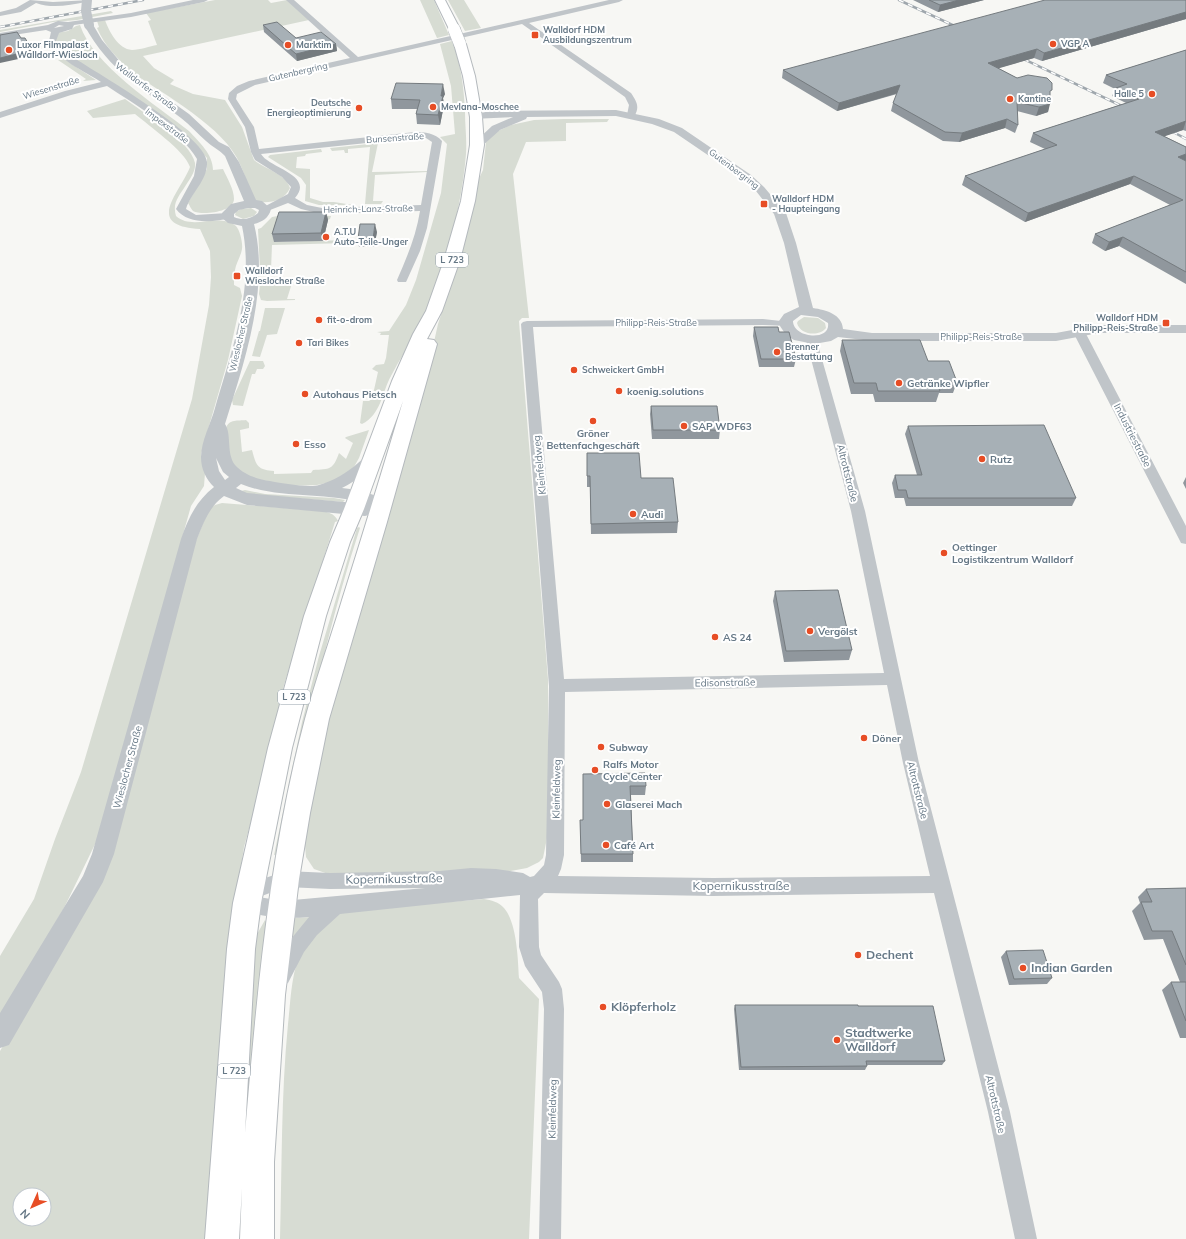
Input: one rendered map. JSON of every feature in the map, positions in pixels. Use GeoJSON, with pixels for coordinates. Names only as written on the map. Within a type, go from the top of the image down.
{"type":"FeatureCollection","features":[{"type":"Feature","properties":{"kind":"main road","name":"L 723"},"geometry":{"type":"LineString","coordinates":[[257,1239],[258,1162],[271,995],[286,879],[297,813],[317,719],[426,355],[434,311],[452,260],[464,216],[473,174],[477,145],[476,117],[469,76],[460,44],[440,0]]}},
{"type":"Feature","properties":{"kind":"main road","name":"L 723"},"geometry":{"type":"LineString","coordinates":[[222,1239],[241,949],[248,897],[280,748],[315,616],[340,542],[375,455],[411,357],[421,334],[434,311]]}},
{"type":"Feature","properties":{"kind":"street"},"geometry":{"type":"LineString","coordinates":[[0,14],[18,10],[34,0],[54,4],[86,0]]}},
{"type":"Feature","properties":{"kind":"street","name":"Walldorfer Straße"},"geometry":{"type":"LineString","coordinates":[[86,0],[86,11],[89,25],[98,44],[116,65],[127,75],[194,124],[214,143],[224,149],[235,165],[246,195],[252,204]]}},
{"type":"Feature","properties":{"kind":"street"},"geometry":{"type":"LineString","coordinates":[[0,35],[69,27],[70,25],[68,24],[131,15],[204,0]]}},
{"type":"Feature","properties":{"kind":"street"},"geometry":{"type":"LineString","coordinates":[[290,0],[356,59]]}},
{"type":"Feature","properties":{"kind":"street","name":"Gutenbergring"},"geometry":{"type":"LineString","coordinates":[[289,199],[296,192],[297,188],[295,183],[286,175],[259,159],[248,125],[232,99],[233,93],[236,90],[252,83],[619,0]]}},
{"type":"Feature","properties":{"kind":"street"},"geometry":{"type":"LineString","coordinates":[[522,22],[628,95],[635,104],[635,109],[631,115]]}},
{"type":"Feature","properties":{"kind":"street","name":"Impexstraße"},"geometry":{"type":"LineString","coordinates":[[52,29],[52,38],[58,50],[183,136],[200,155],[202,159],[202,169],[182,206],[181,209],[184,213],[190,217],[198,218],[227,216]]}},
{"type":"Feature","properties":{"kind":"street","name":"Wiesenstraße"},"geometry":{"type":"LineString","coordinates":[[0,115],[68,92],[108,83]]}},
{"type":"Feature","properties":{"kind":"street"},"geometry":{"type":"LineString","coordinates":[[473,99],[493,108],[520,115]]}},
{"type":"Feature","properties":{"kind":"street","name":"Gutenbergring"},"geometry":{"type":"LineString","coordinates":[[476,117],[491,120],[520,115],[603,113],[631,115],[655,121],[678,130],[741,173],[760,189],[780,213],[790,243],[807,311]]}},
{"type":"Feature","properties":{"kind":"street"},"geometry":{"type":"LineString","coordinates":[[477,145],[496,128],[520,115]]}},
{"type":"Feature","properties":{"kind":"street","name":"Bunsenstraße"},"geometry":{"type":"LineString","coordinates":[[256,152],[415,135],[430,136],[437,141],[421,234],[402,280]]}},
{"type":"Feature","properties":{"kind":"street","name":"Walldorfer Straße"},"geometry":{"type":"LineString","coordinates":[[214,143],[216,151],[233,180],[238,194],[239,205]]}},
{"type":"Feature","properties":{"kind":"street"},"geometry":{"type":"LineString","coordinates":[[265,209],[289,199]]}},
{"type":"Feature","properties":{"kind":"street","name":"Heinrich-Lanz-Straße"},"geometry":{"type":"LineString","coordinates":[[289,199],[304,207],[322,211],[426,208]]}},
{"type":"Feature","properties":{"kind":"street"},"geometry":{"type":"LineString","coordinates":[[258,204],[265,209],[266,212],[262,217],[247,222],[235,222],[227,216],[232,209],[239,205],[258,204]]}},
{"type":"Feature","properties":{"kind":"street","name":"Wieslocher Straße"},"geometry":{"type":"LineString","coordinates":[[247,222],[249,228],[252,271],[250,305],[220,420],[210,446],[209,464],[216,480],[224,488],[239,497],[259,501],[356,503]]}},
{"type":"Feature","properties":{"kind":"street"},"geometry":{"type":"LineString","coordinates":[[800,311],[807,311],[816,312],[830,318],[835,322],[836,327],[834,332],[826,338],[812,340],[794,334],[788,330],[786,324],[789,316],[800,311]]}},
{"type":"Feature","properties":{"kind":"street","name":"Philipp-Reis-Straße"},"geometry":{"type":"LineString","coordinates":[[527,324],[763,322],[786,324]]}},
{"type":"Feature","properties":{"kind":"street","name":"Kleinfeldweg"},"geometry":{"type":"LineString","coordinates":[[527,324],[557,686],[555,855],[552,868],[529,896],[529,947],[532,959],[552,989],[554,1009],[550,1239]]}},
{"type":"Feature","properties":{"kind":"street","name":"Philipp-Reis-Straße"},"geometry":{"type":"LineString","coordinates":[[834,332],[896,337],[1056,337],[1099,329],[1186,329]]}},
{"type":"Feature","properties":{"kind":"street","name":"Industriestraße"},"geometry":{"type":"LineString","coordinates":[[1079,332],[1186,538]]}},
{"type":"Feature","properties":{"kind":"street","name":"Altrottstraße"},"geometry":{"type":"LineString","coordinates":[[812,340],[858,511],[911,763],[999,1112],[1026,1239]]}},
{"type":"Feature","properties":{"kind":"street","name":"Wieslocher Straße"},"geometry":{"type":"LineString","coordinates":[[220,420],[220,443],[222,454],[230,469],[240,478],[258,486],[320,490],[356,503],[365,510],[382,506]]}},
{"type":"Feature","properties":{"kind":"street"},"geometry":{"type":"LineString","coordinates":[[320,490],[334,486],[347,479],[365,466],[375,455]]}},
{"type":"Feature","properties":{"kind":"street","name":"Wieslocher Straße"},"geometry":{"type":"LineString","coordinates":[[0,1036],[94,875],[103,854],[189,539],[197,515],[204,503],[213,494],[240,478]]}},
{"type":"Feature","properties":{"kind":"street","name":"Edisonstraße"},"geometry":{"type":"LineString","coordinates":[[557,686],[893,679]]}},
{"type":"Feature","properties":{"kind":"street","name":"Kopernikusstraße"},"geometry":{"type":"LineString","coordinates":[[248,897],[286,879],[330,881],[440,879],[471,876],[496,877],[540,884]]}},
{"type":"Feature","properties":{"kind":"street","name":"Kopernikusstraße"},"geometry":{"type":"LineString","coordinates":[[248,897],[282,910],[337,906],[540,884],[713,887],[942,884]]}},
{"type":"Feature","properties":{"kind":"street","name":"Kopernikusstraße"},"geometry":{"type":"LineString","coordinates":[[271,995],[294,950],[307,932],[323,914],[337,906]]}},
{"type":"Feature","properties":{"kind":"shaded area"},"geometry":{"type":"Polygon","coordinates":[[[215,0],[268,0],[271,3],[287,0],[309,20],[143,56],[154,68],[174,80],[170,84],[193,94],[225,100],[242,127],[254,160],[280,175],[288,183],[290,188],[287,193],[275,201],[254,201],[240,164],[232,151],[221,138],[193,113],[133,73],[108,47],[97,28],[99,27],[97,21],[105,20],[118,43],[127,49],[142,49],[157,45],[148,21],[151,20],[146,13],[215,0]]]}},
{"type":"Feature","properties":{"kind":"shaded area"},"geometry":{"type":"Polygon","coordinates":[[[420,0],[434,0],[449,35],[437,38],[420,0]]]}},
{"type":"Feature","properties":{"kind":"shaded area"},"geometry":{"type":"Polygon","coordinates":[[[448,0],[464,0],[481,28],[465,31],[448,0]]]}},
{"type":"Feature","properties":{"kind":"shaded area"},"geometry":{"type":"Polygon","coordinates":[[[111,11],[113,13],[0,32],[0,30],[111,11]]]}},
{"type":"Feature","properties":{"kind":"shaded area"},"geometry":{"type":"Polygon","coordinates":[[[80,25],[87,40],[98,55],[143,97],[189,131],[208,154],[211,159],[213,170],[223,169],[234,195],[233,203],[229,207],[210,213],[193,211],[188,203],[207,169],[207,158],[195,145],[73,59],[58,45],[51,34],[68,31],[80,25]]]}},
{"type":"Feature","properties":{"kind":"shaded area"},"geometry":{"type":"Polygon","coordinates":[[[452,41],[458,58],[463,85],[466,144],[464,172],[454,227],[438,281],[421,323],[397,364],[377,409],[368,420],[362,424],[360,423],[363,401],[369,401],[372,399],[378,372],[372,369],[376,365],[384,364],[386,358],[389,335],[380,335],[381,333],[377,332],[389,331],[406,305],[416,280],[441,193],[447,144],[440,137],[455,134],[451,86],[440,44],[452,41]]]}},
{"type":"Feature","properties":{"kind":"shaded area"},"geometry":{"type":"Polygon","coordinates":[[[64,59],[96,80],[83,81],[86,79],[58,60],[64,59]]]}},
{"type":"Feature","properties":{"kind":"shaded area"},"geometry":{"type":"Polygon","coordinates":[[[125,99],[154,119],[176,137],[192,154],[195,169],[177,200],[175,207],[176,216],[190,222],[229,222],[236,226],[239,231],[242,247],[234,276],[234,285],[240,288],[242,296],[228,360],[201,454],[205,473],[204,486],[191,506],[98,838],[64,908],[0,1017],[0,956],[34,899],[81,772],[192,399],[209,305],[211,277],[210,251],[200,229],[183,227],[173,222],[169,215],[174,197],[190,167],[187,161],[174,146],[135,114],[93,118],[87,111],[125,99]]]}},
{"type":"Feature","properties":{"kind":"shaded area"},"geometry":{"type":"Polygon","coordinates":[[[609,119],[607,122],[566,123],[566,141],[526,142],[513,174],[529,318],[522,318],[519,321],[548,679],[548,833],[543,858],[539,862],[527,868],[505,872],[331,875],[314,869],[306,857],[304,835],[317,758],[430,360],[438,324],[456,269],[477,183],[483,170],[486,142],[496,132],[511,125],[534,120],[609,119]]]}},
{"type":"Feature","properties":{"kind":"shaded area"},"geometry":{"type":"Polygon","coordinates":[[[378,143],[372,172],[427,172],[375,175],[373,201],[383,201],[381,204],[365,204],[370,147],[348,149],[348,153],[345,153],[344,150],[332,151],[330,148],[378,143]]]}},
{"type":"Feature","properties":{"kind":"shaded area"},"geometry":{"type":"Polygon","coordinates":[[[321,149],[322,152],[297,157],[296,168],[310,169],[310,198],[323,202],[353,205],[319,205],[305,201],[306,185],[301,178],[268,157],[270,155],[321,149]]]}},
{"type":"Feature","properties":{"kind":"shaded area"},"geometry":{"type":"Polygon","coordinates":[[[251,208],[257,212],[254,216],[243,219],[235,215],[236,212],[241,209],[251,208]]]}},
{"type":"Feature","properties":{"kind":"shaded area"},"geometry":{"type":"Polygon","coordinates":[[[283,215],[331,216],[330,219],[274,242],[348,240],[347,243],[272,245],[271,270],[278,271],[276,274],[264,274],[260,271],[258,229],[272,217],[283,215]]]}},
{"type":"Feature","properties":{"kind":"shaded area"},"geometry":{"type":"Polygon","coordinates":[[[268,279],[274,279],[275,283],[292,283],[287,299],[295,300],[261,300],[259,294],[260,283],[268,279]]]}},
{"type":"Feature","properties":{"kind":"shaded area"},"geometry":{"type":"Polygon","coordinates":[[[265,308],[285,308],[277,334],[267,335],[260,357],[252,356],[260,331],[265,308]]]}},
{"type":"Feature","properties":{"kind":"shaded area"},"geometry":{"type":"Polygon","coordinates":[[[804,317],[818,318],[825,323],[826,328],[815,334],[802,330],[797,323],[804,317]]]}},
{"type":"Feature","properties":{"kind":"shaded area"},"geometry":{"type":"Polygon","coordinates":[[[250,361],[263,361],[265,366],[263,369],[257,369],[255,374],[252,374],[243,406],[233,405],[232,400],[250,361]]]}},
{"type":"Feature","properties":{"kind":"shaded area"},"geometry":{"type":"Polygon","coordinates":[[[246,420],[249,423],[249,428],[240,430],[242,452],[252,450],[258,466],[274,471],[274,474],[311,473],[313,470],[330,468],[335,463],[339,453],[346,459],[353,443],[345,438],[346,437],[369,430],[359,458],[350,471],[331,482],[317,485],[290,486],[247,478],[230,463],[226,428],[227,425],[232,422],[246,420]]]}},
{"type":"Feature","properties":{"kind":"shaded area"},"geometry":{"type":"Polygon","coordinates":[[[245,490],[265,494],[345,500],[343,502],[244,494],[241,491],[245,490]]]}},
{"type":"Feature","properties":{"kind":"shaded area"},"geometry":{"type":"Polygon","coordinates":[[[222,503],[320,511],[330,513],[335,516],[338,521],[335,522],[284,685],[259,792],[244,847],[225,969],[218,1101],[207,1239],[0,1239],[0,1051],[84,909],[192,550],[209,509],[222,503]]]}},
{"type":"Feature","properties":{"kind":"shaded area"},"geometry":{"type":"Polygon","coordinates":[[[357,528],[360,528],[347,568],[326,649],[280,854],[274,855],[302,722],[319,656],[357,528]]]}},
{"type":"Feature","properties":{"kind":"shaded area"},"geometry":{"type":"Polygon","coordinates":[[[484,899],[500,904],[508,915],[512,923],[516,942],[519,978],[539,999],[529,1239],[280,1239],[283,1104],[288,1024],[294,975],[299,957],[306,942],[321,927],[343,911],[484,899]]]}},
{"type":"Feature","properties":{"kind":"shaded area"},"geometry":{"type":"Polygon","coordinates":[[[313,917],[286,954],[290,918],[313,917]]]}},
{"type":"Feature","properties":{"kind":"shaded area"},"geometry":{"type":"Polygon","coordinates":[[[265,920],[269,928],[243,1239],[233,1239],[252,943],[265,920]]]}},
{"type":"Feature","properties":{"kind":"building"},"geometry":{"type":"Polygon","coordinates":[[[929,0],[959,0],[940,5],[929,0]]]}},
{"type":"Feature","properties":{"kind":"building"},"geometry":{"type":"Polygon","coordinates":[[[1045,0],[1186,0],[1186,12],[1044,53],[1037,49],[988,63],[1017,78],[1028,75],[1047,78],[1052,83],[1052,90],[1050,91],[1050,104],[1039,107],[1017,102],[1018,125],[1007,119],[962,133],[945,132],[893,103],[900,85],[839,103],[783,70],[1045,0]]]}},
{"type":"Feature","properties":{"kind":"building"},"geometry":{"type":"Polygon","coordinates":[[[277,22],[296,38],[321,32],[336,44],[296,54],[263,25],[277,22]]]}},
{"type":"Feature","properties":{"kind":"building","name":"Luxor Filmpalast Walldorf-Wiesloch"},"geometry":{"type":"Polygon","coordinates":[[[17,32],[21,38],[25,38],[31,48],[20,51],[21,53],[0,58],[0,35],[17,32]]]}},
{"type":"Feature","properties":{"kind":"building"},"geometry":{"type":"Polygon","coordinates":[[[1186,50],[1186,121],[1155,132],[1186,147],[1186,154],[1178,157],[1186,161],[1186,272],[1123,237],[1109,242],[1095,234],[1183,200],[1134,176],[1028,213],[965,176],[1057,145],[1033,133],[1139,99],[1116,88],[1127,84],[1106,75],[1186,50]]]}},
{"type":"Feature","properties":{"kind":"building"},"geometry":{"type":"Polygon","coordinates":[[[396,83],[443,84],[441,96],[443,96],[438,115],[416,114],[420,100],[391,99],[396,83]]]}},
{"type":"Feature","properties":{"kind":"building"},"geometry":{"type":"Polygon","coordinates":[[[279,212],[326,212],[321,233],[272,234],[279,212]]]}},
{"type":"Feature","properties":{"kind":"building"},"geometry":{"type":"Polygon","coordinates":[[[360,224],[375,224],[373,239],[358,239],[360,224]]]}},
{"type":"Feature","properties":{"kind":"building"},"geometry":{"type":"Polygon","coordinates":[[[754,327],[778,327],[779,332],[789,332],[796,359],[761,359],[754,327]]]}},
{"type":"Feature","properties":{"kind":"building","name":"Getränke Wipfler"},"geometry":{"type":"Polygon","coordinates":[[[842,340],[920,340],[928,361],[949,361],[957,382],[936,382],[940,391],[878,391],[876,383],[854,383],[842,340]]]}},
{"type":"Feature","properties":{"kind":"building","name":"SAP WDF63"},"geometry":{"type":"Polygon","coordinates":[[[651,406],[717,406],[720,430],[653,430],[651,406]]]}},
{"type":"Feature","properties":{"kind":"building","name":"Rutz"},"geometry":{"type":"Polygon","coordinates":[[[1044,425],[1076,498],[908,498],[906,490],[898,490],[895,475],[922,475],[908,426],[1044,425]]]}},
{"type":"Feature","properties":{"kind":"building","name":"Audi"},"geometry":{"type":"Polygon","coordinates":[[[587,453],[639,453],[641,478],[673,478],[678,522],[591,524],[590,476],[587,476],[587,453]]]}},
{"type":"Feature","properties":{"kind":"building","name":"Vergölst"},"geometry":{"type":"Polygon","coordinates":[[[838,590],[852,650],[786,651],[775,591],[838,590]]]}},
{"type":"Feature","properties":{"kind":"building"},"geometry":{"type":"Polygon","coordinates":[[[645,773],[646,786],[630,786],[633,854],[581,854],[580,820],[583,820],[583,774],[645,773]]]}},
{"type":"Feature","properties":{"kind":"building"},"geometry":{"type":"Polygon","coordinates":[[[1186,888],[1186,965],[1172,931],[1152,931],[1141,902],[1152,902],[1146,889],[1186,888]]]}},
{"type":"Feature","properties":{"kind":"building","name":"Indian Garden"},"geometry":{"type":"Polygon","coordinates":[[[1043,950],[1052,978],[1014,979],[1006,951],[1043,950]]]}},
{"type":"Feature","properties":{"kind":"building"},"geometry":{"type":"Polygon","coordinates":[[[1171,982],[1186,982],[1186,1021],[1171,982]]]}},
{"type":"Feature","properties":{"kind":"building","name":"Stadtwerke Walldorf"},"geometry":{"type":"Polygon","coordinates":[[[735,1005],[933,1006],[945,1061],[866,1061],[867,1066],[741,1067],[735,1005]]]}},
{"type":"Feature","properties":{"kind":"railway"},"geometry":{"type":"LineString","coordinates":[[0,27],[143,0]]}},
{"type":"Feature","properties":{"kind":"railway"},"geometry":{"type":"LineString","coordinates":[[899,0],[961,29]]}},
{"type":"Feature","properties":{"kind":"railway"},"geometry":{"type":"LineString","coordinates":[[1015,55],[1128,109]]}},
{"type":"Feature","properties":{"kind":"railway"},"geometry":{"type":"LineString","coordinates":[[1164,127],[1186,139]]}},
{"type":"Feature","properties":{"kind":"place","name":"Walldorf HDM Ausbildungszentrum"},"geometry":{"type":"Point","coordinates":[535,35]}},
{"type":"Feature","properties":{"kind":"place","name":"VGP A"},"geometry":{"type":"Point","coordinates":[1053,44]}},
{"type":"Feature","properties":{"kind":"place","name":"Marktim"},"geometry":{"type":"Point","coordinates":[288,45]}},
{"type":"Feature","properties":{"kind":"place","name":"Luxor Filmpalast Walldorf-Wiesloch"},"geometry":{"type":"Point","coordinates":[9,50]}},
{"type":"Feature","properties":{"kind":"place","name":"Halle 5"},"geometry":{"type":"Point","coordinates":[1152,94]}},
{"type":"Feature","properties":{"kind":"place","name":"Kantine"},"geometry":{"type":"Point","coordinates":[1010,99]}},
{"type":"Feature","properties":{"kind":"place","name":"Mevlana-Moschee"},"geometry":{"type":"Point","coordinates":[433,107]}},
{"type":"Feature","properties":{"kind":"place","name":"Deutsche Energieoptimierung"},"geometry":{"type":"Point","coordinates":[359,108]}},
{"type":"Feature","properties":{"kind":"place","name":"Walldorf HDM - Haupteingang"},"geometry":{"type":"Point","coordinates":[764,204]}},
{"type":"Feature","properties":{"kind":"place","name":"A.T.U Auto-Teile-Unger"},"geometry":{"type":"Point","coordinates":[326,237]}},
{"type":"Feature","properties":{"kind":"place","name":"Walldorf Wieslocher Straße"},"geometry":{"type":"Point","coordinates":[237,276]}},
{"type":"Feature","properties":{"kind":"place","name":"fit-o-drom"},"geometry":{"type":"Point","coordinates":[319,320]}},
{"type":"Feature","properties":{"kind":"place","name":"Walldorf HDM Philipp-Reis-Straße"},"geometry":{"type":"Point","coordinates":[1166,323]}},
{"type":"Feature","properties":{"kind":"place","name":"Tari Bikes"},"geometry":{"type":"Point","coordinates":[299,343]}},
{"type":"Feature","properties":{"kind":"place","name":"Brenner Bestattung"},"geometry":{"type":"Point","coordinates":[777,352]}},
{"type":"Feature","properties":{"kind":"place","name":"Schweickert GmbH"},"geometry":{"type":"Point","coordinates":[574,370]}},
{"type":"Feature","properties":{"kind":"place","name":"Getränke Wipfler"},"geometry":{"type":"Point","coordinates":[899,383]}},
{"type":"Feature","properties":{"kind":"place","name":"koenig.solutions"},"geometry":{"type":"Point","coordinates":[619,391]}},
{"type":"Feature","properties":{"kind":"place","name":"Autohaus Pietsch"},"geometry":{"type":"Point","coordinates":[305,394]}},
{"type":"Feature","properties":{"kind":"place","name":"Gröner Bettenfachgeschäft"},"geometry":{"type":"Point","coordinates":[593,421]}},
{"type":"Feature","properties":{"kind":"place","name":"SAP WDF63"},"geometry":{"type":"Point","coordinates":[684,426]}},
{"type":"Feature","properties":{"kind":"place","name":"Esso"},"geometry":{"type":"Point","coordinates":[296,444]}},
{"type":"Feature","properties":{"kind":"place","name":"Rutz"},"geometry":{"type":"Point","coordinates":[982,459]}},
{"type":"Feature","properties":{"kind":"place","name":"Audi"},"geometry":{"type":"Point","coordinates":[633,514]}},
{"type":"Feature","properties":{"kind":"place","name":"Oettinger Logistikzentrum Walldorf"},"geometry":{"type":"Point","coordinates":[944,553]}},
{"type":"Feature","properties":{"kind":"place","name":"Vergölst"},"geometry":{"type":"Point","coordinates":[810,631]}},
{"type":"Feature","properties":{"kind":"place","name":"AS 24"},"geometry":{"type":"Point","coordinates":[715,637]}},
{"type":"Feature","properties":{"kind":"place","name":"Döner"},"geometry":{"type":"Point","coordinates":[864,738]}},
{"type":"Feature","properties":{"kind":"place","name":"Subway"},"geometry":{"type":"Point","coordinates":[601,747]}},
{"type":"Feature","properties":{"kind":"place","name":"Ralfs Motor Cycle Center"},"geometry":{"type":"Point","coordinates":[595,770]}},
{"type":"Feature","properties":{"kind":"place","name":"Glaserei Mach"},"geometry":{"type":"Point","coordinates":[607,804]}},
{"type":"Feature","properties":{"kind":"place","name":"Café Art"},"geometry":{"type":"Point","coordinates":[606,845]}},
{"type":"Feature","properties":{"kind":"place","name":"Dechent"},"geometry":{"type":"Point","coordinates":[858,955]}},
{"type":"Feature","properties":{"kind":"place","name":"Indian Garden"},"geometry":{"type":"Point","coordinates":[1023,968]}},
{"type":"Feature","properties":{"kind":"place","name":"Klöpferholz"},"geometry":{"type":"Point","coordinates":[603,1007]}},
{"type":"Feature","properties":{"kind":"place","name":"Stadtwerke Walldorf"},"geometry":{"type":"Point","coordinates":[837,1040]}}]}
